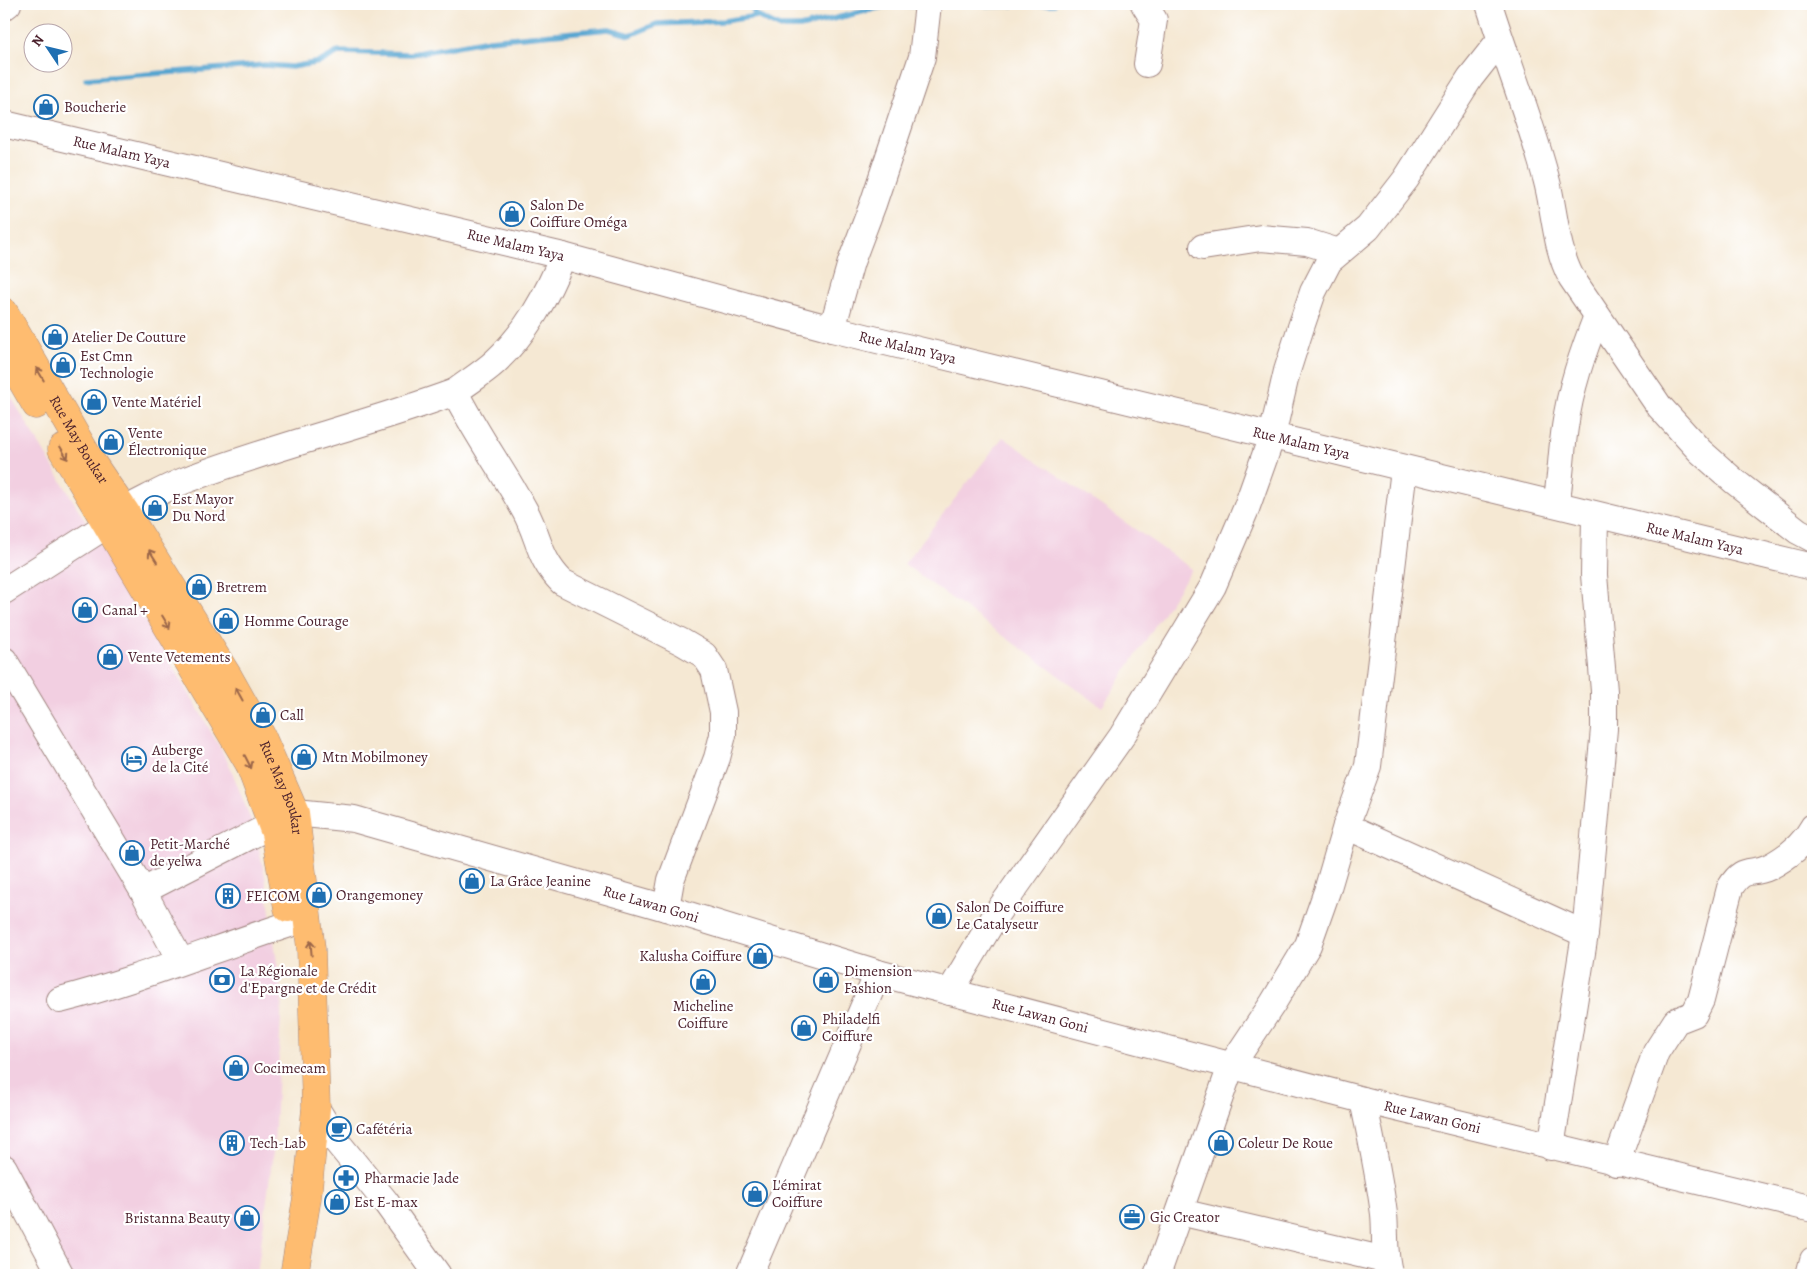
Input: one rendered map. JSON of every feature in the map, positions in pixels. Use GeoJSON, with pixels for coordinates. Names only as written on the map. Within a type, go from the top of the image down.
{"type":"FeatureCollection","features":[{"type":"Feature","properties":{"kind":"main road","name":"Rue May Boukar"},"geometry":{"type":"LineString","coordinates":[[4,312],[90,460],[116,517]]}},
{"type":"Feature","properties":{"kind":"main road","name":"Rue May Boukar"},"geometry":{"type":"LineString","coordinates":[[4,350],[116,517],[229,678],[261,735],[284,818],[311,949],[316,1108],[306,1198],[294,1275]]}},
{"type":"Feature","properties":{"kind":"main road","name":"Rue May Boukar"},"geometry":{"type":"LineString","coordinates":[[278,1275],[298,1145],[299,1045],[284,818]]}},
{"type":"Feature","properties":{"kind":"street"},"geometry":{"type":"LineString","coordinates":[[4,7],[8,4]]}},
{"type":"Feature","properties":{"kind":"street"},"geometry":{"type":"LineString","coordinates":[[1144,4],[1154,20],[1147,64]]}},
{"type":"Feature","properties":{"kind":"street"},"geometry":{"type":"LineString","coordinates":[[1489,4],[1512,76],[1524,100],[1546,179],[1562,260],[1597,316],[1659,406],[1700,451],[1734,481],[1798,531],[1813,539]]}},
{"type":"Feature","properties":{"kind":"street"},"geometry":{"type":"LineString","coordinates":[[832,329],[850,262],[873,204],[922,57],[928,11]]}},
{"type":"Feature","properties":{"kind":"street"},"geometry":{"type":"LineString","coordinates":[[950,992],[997,913],[1122,736],[1214,586],[1246,509],[1272,436],[1287,371],[1313,292],[1329,261],[1368,228],[1406,179],[1470,78],[1500,40]]}},
{"type":"Feature","properties":{"kind":"street","name":"Rue Malam Yaya"},"geometry":{"type":"LineString","coordinates":[[4,124],[563,256],[832,329],[1404,469],[1556,504],[1595,516],[1813,567]]}},
{"type":"Feature","properties":{"kind":"street"},"geometry":{"type":"LineString","coordinates":[[1203,247],[1261,238],[1307,242],[1339,252]]}},
{"type":"Feature","properties":{"kind":"street"},"geometry":{"type":"LineString","coordinates":[[4,591],[116,517],[184,480],[303,440],[400,413],[455,392],[495,362],[532,321],[551,286],[563,256]]}},
{"type":"Feature","properties":{"kind":"street"},"geometry":{"type":"LineString","coordinates":[[1556,504],[1562,471],[1565,428],[1574,382],[1597,316]]}},
{"type":"Feature","properties":{"kind":"street"},"geometry":{"type":"LineString","coordinates":[[455,392],[488,452],[526,513],[549,569],[562,582],[664,632],[704,655],[714,670],[724,712],[723,735],[717,758],[671,880],[666,908]]}},
{"type":"Feature","properties":{"kind":"street"},"geometry":{"type":"LineString","coordinates":[[1157,1275],[1231,1066],[1273,1003],[1308,945],[1327,891],[1346,826],[1368,766],[1404,469]]}},
{"type":"Feature","properties":{"kind":"street"},"geometry":{"type":"LineString","coordinates":[[1551,1147],[1585,934],[1604,729],[1604,691],[1594,575],[1595,516]]}},
{"type":"Feature","properties":{"kind":"street"},"geometry":{"type":"LineString","coordinates":[[4,660],[143,892],[180,960]]}},
{"type":"Feature","properties":{"kind":"street"},"geometry":{"type":"LineString","coordinates":[[143,892],[284,818]]}},
{"type":"Feature","properties":{"kind":"street","name":"Rue Lawan Goni"},"geometry":{"type":"LineString","coordinates":[[284,818],[354,819],[666,908],[878,973],[1363,1100],[1616,1163],[1813,1209]]}},
{"type":"Feature","properties":{"kind":"street"},"geometry":{"type":"LineString","coordinates":[[1346,826],[1585,934]]}},
{"type":"Feature","properties":{"kind":"street"},"geometry":{"type":"LineString","coordinates":[[1616,1163],[1656,1052],[1676,1021],[1694,1014],[1701,1000],[1722,915],[1733,883],[1736,878],[1748,870],[1767,868],[1790,854],[1813,827]]}},
{"type":"Feature","properties":{"kind":"street"},"geometry":{"type":"LineString","coordinates":[[60,1000],[119,985],[180,960],[290,924]]}},
{"type":"Feature","properties":{"kind":"street"},"geometry":{"type":"LineString","coordinates":[[749,1275],[878,973]]}},
{"type":"Feature","properties":{"kind":"street"},"geometry":{"type":"LineString","coordinates":[[1180,1212],[1388,1268],[1384,1216],[1376,1159],[1363,1100]]}},
{"type":"Feature","properties":{"kind":"street"},"geometry":{"type":"LineString","coordinates":[[316,1108],[338,1142],[385,1201],[438,1275]]}},
{"type":"Feature","properties":{"kind":"street"},"geometry":{"type":"LineString","coordinates":[[4,1168],[61,1275]]}},
{"type":"Feature","properties":{"kind":"street"},"geometry":{"type":"LineString","coordinates":[[1809,1275],[1813,1260]]}},
{"type":"Feature","properties":{"kind":"shaded area","name":"Petit-Marché de yelwa"},"geometry":{"type":"Polygon","coordinates":[[[4,385],[200,712],[229,764],[255,830],[265,876],[282,998],[274,1145],[257,1275],[57,1275],[4,1181],[4,385]]]}},
{"type":"Feature","properties":{"kind":"shaded area"},"geometry":{"type":"Polygon","coordinates":[[[1003,437],[1192,569],[1102,707],[904,564],[1003,437]]]}},
{"type":"Feature","properties":{"kind":"waterway"},"geometry":{"type":"LineString","coordinates":[[749,4],[757,16]]}},
{"type":"Feature","properties":{"kind":"waterway"},"geometry":{"type":"LineString","coordinates":[[978,4],[990,6],[1054,4]]}},
{"type":"Feature","properties":{"kind":"waterway"},"geometry":{"type":"LineString","coordinates":[[86,79],[265,65],[292,67],[320,62],[338,52],[412,54],[489,40],[609,29],[630,35],[657,24],[723,21],[757,16],[779,27],[800,27],[890,5],[922,6]]}},
{"type":"Feature","properties":{"kind":"place","name":"Boucherie"},"geometry":{"type":"Point","coordinates":[46,107]}},
{"type":"Feature","properties":{"kind":"place","name":"Salon De Coiffure Oméga"},"geometry":{"type":"Point","coordinates":[512,214]}},
{"type":"Feature","properties":{"kind":"place","name":"Atelier De Couture"},"geometry":{"type":"Point","coordinates":[55,337]}},
{"type":"Feature","properties":{"kind":"place","name":"Est Cmn Technologie"},"geometry":{"type":"Point","coordinates":[63,365]}},
{"type":"Feature","properties":{"kind":"place","name":"Vente Matériel"},"geometry":{"type":"Point","coordinates":[94,402]}},
{"type":"Feature","properties":{"kind":"place","name":"Vente Électronique"},"geometry":{"type":"Point","coordinates":[111,442]}},
{"type":"Feature","properties":{"kind":"place","name":"Est Mayor Du Nord"},"geometry":{"type":"Point","coordinates":[155,508]}},
{"type":"Feature","properties":{"kind":"place","name":"Bretrem"},"geometry":{"type":"Point","coordinates":[199,587]}},
{"type":"Feature","properties":{"kind":"place","name":"Canal +"},"geometry":{"type":"Point","coordinates":[85,610]}},
{"type":"Feature","properties":{"kind":"place","name":"Homme Courage"},"geometry":{"type":"Point","coordinates":[226,621]}},
{"type":"Feature","properties":{"kind":"place","name":"Vente Vetements"},"geometry":{"type":"Point","coordinates":[110,657]}},
{"type":"Feature","properties":{"kind":"place","name":"Call"},"geometry":{"type":"Point","coordinates":[263,715]}},
{"type":"Feature","properties":{"kind":"place","name":"Mtn Mobilmoney"},"geometry":{"type":"Point","coordinates":[304,757]}},
{"type":"Feature","properties":{"kind":"place","name":"Auberge de la Cité"},"geometry":{"type":"Point","coordinates":[134,759]}},
{"type":"Feature","properties":{"kind":"place","name":"Petit-Marché de yelwa"},"geometry":{"type":"Point","coordinates":[132,853]}},
{"type":"Feature","properties":{"kind":"place","name":"La Grâce Jeanine"},"geometry":{"type":"Point","coordinates":[472,881]}},
{"type":"Feature","properties":{"kind":"place","name":"Orangemoney"},"geometry":{"type":"Point","coordinates":[319,895]}},
{"type":"Feature","properties":{"kind":"place","name":"FEICOM"},"geometry":{"type":"Point","coordinates":[228,896]}},
{"type":"Feature","properties":{"kind":"place","name":"Salon De Coiffure Le Catalyseur"},"geometry":{"type":"Point","coordinates":[939,916]}},
{"type":"Feature","properties":{"kind":"place","name":"Kalusha Coiffure"},"geometry":{"type":"Point","coordinates":[760,956]}},
{"type":"Feature","properties":{"kind":"place","name":"La Régionale d'Epargne et de Crédit"},"geometry":{"type":"Point","coordinates":[222,980]}},
{"type":"Feature","properties":{"kind":"place","name":"Dimension Fashion"},"geometry":{"type":"Point","coordinates":[826,980]}},
{"type":"Feature","properties":{"kind":"place","name":"Micheline Coiffure"},"geometry":{"type":"Point","coordinates":[703,982]}},
{"type":"Feature","properties":{"kind":"place","name":"Philadelfi Coiffure"},"geometry":{"type":"Point","coordinates":[804,1028]}},
{"type":"Feature","properties":{"kind":"place","name":"Cocimecam"},"geometry":{"type":"Point","coordinates":[236,1068]}},
{"type":"Feature","properties":{"kind":"place","name":"Cafétéria"},"geometry":{"type":"Point","coordinates":[339,1129]}},
{"type":"Feature","properties":{"kind":"place","name":"Tech-Lab"},"geometry":{"type":"Point","coordinates":[232,1143]}},
{"type":"Feature","properties":{"kind":"place","name":"Coleur De Roue"},"geometry":{"type":"Point","coordinates":[1221,1143]}},
{"type":"Feature","properties":{"kind":"place","name":"Pharmacie Jade"},"geometry":{"type":"Point","coordinates":[346,1178]}},
{"type":"Feature","properties":{"kind":"place","name":"L'émirat Coiffure"},"geometry":{"type":"Point","coordinates":[755,1194]}},
{"type":"Feature","properties":{"kind":"place","name":"Est E-max"},"geometry":{"type":"Point","coordinates":[337,1202]}},
{"type":"Feature","properties":{"kind":"place","name":"Gic Creator"},"geometry":{"type":"Point","coordinates":[1132,1217]}},
{"type":"Feature","properties":{"kind":"place","name":"Bristanna Beauty"},"geometry":{"type":"Point","coordinates":[247,1218]}}]}
